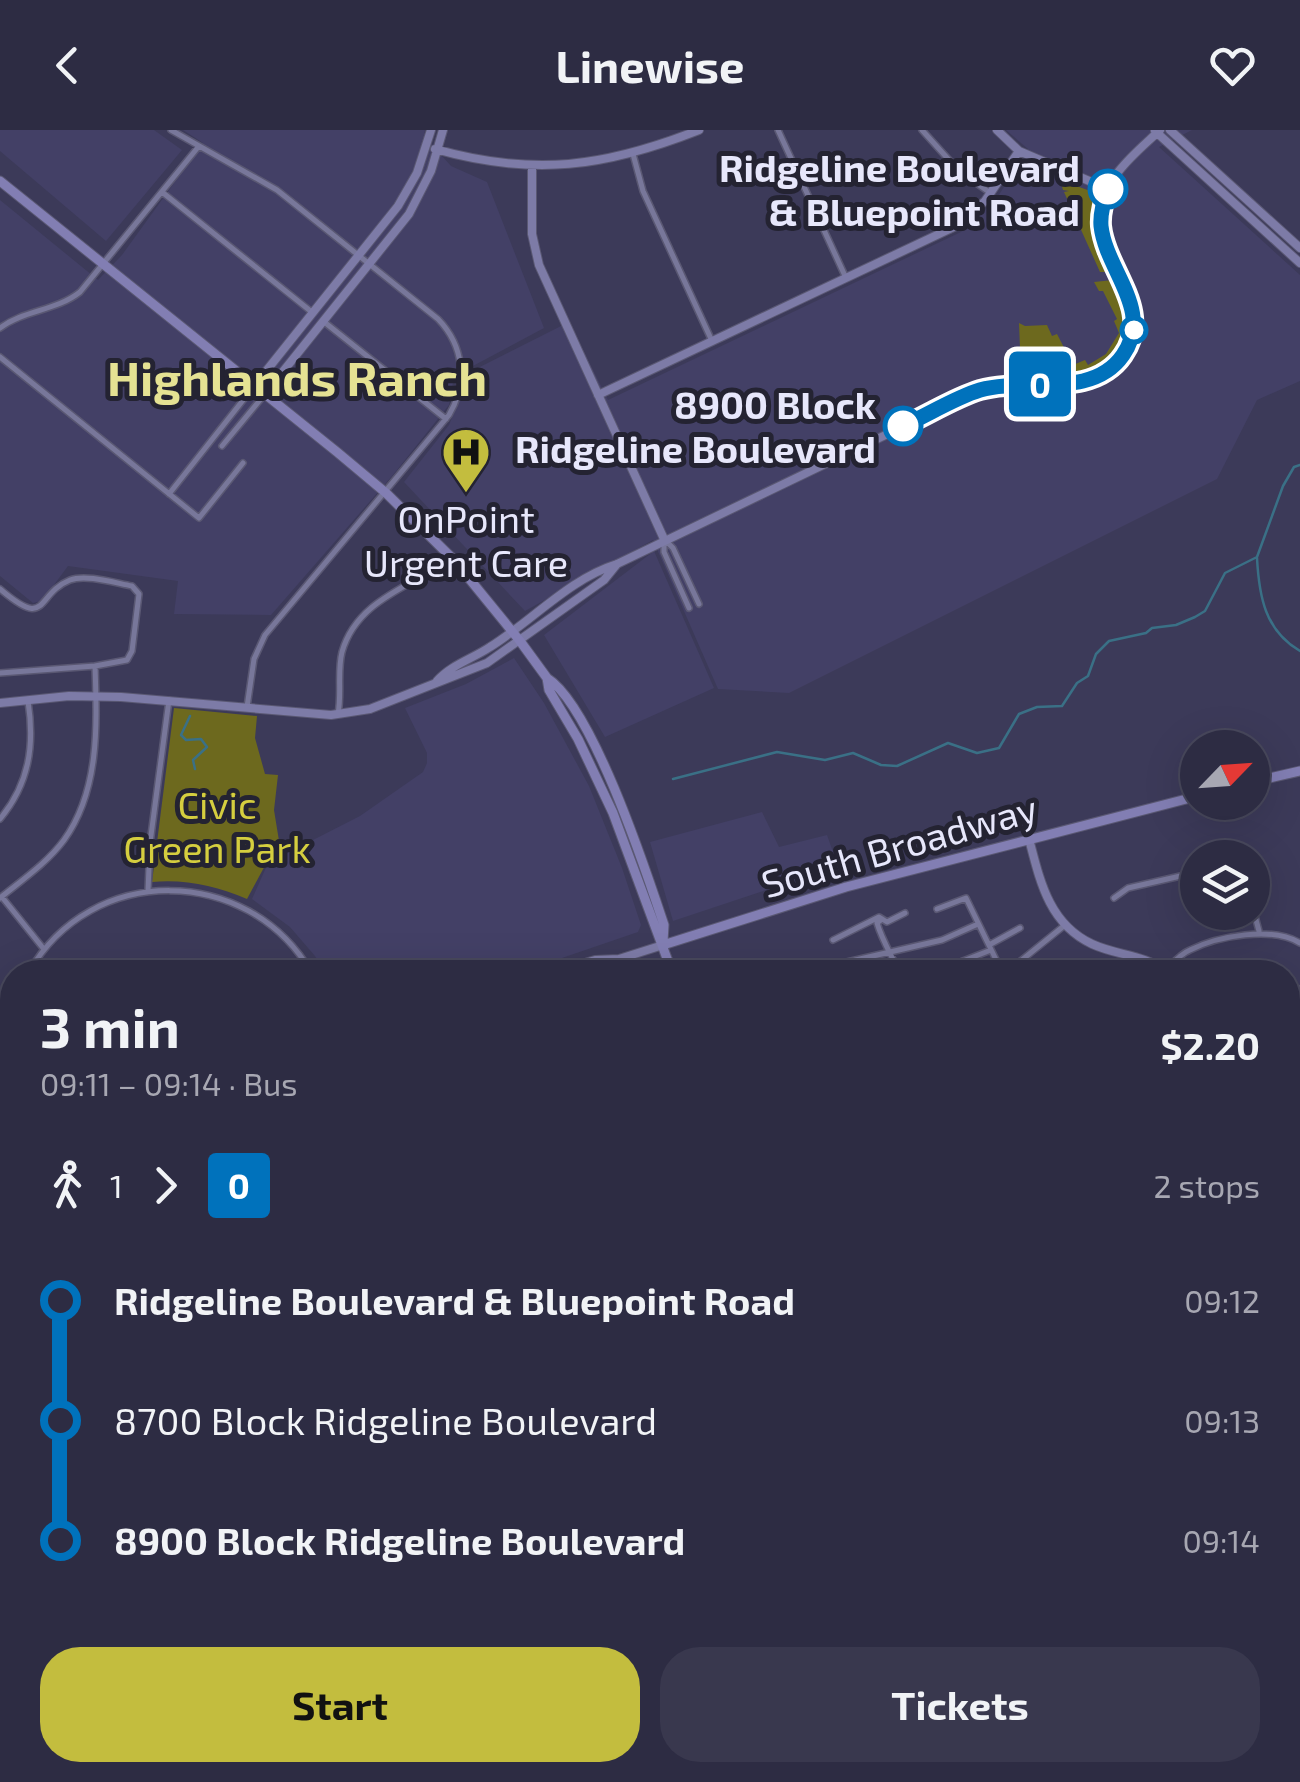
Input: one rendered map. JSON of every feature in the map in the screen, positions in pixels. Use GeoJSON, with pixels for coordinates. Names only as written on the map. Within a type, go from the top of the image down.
{"type":"FeatureCollection","features":[{"type":"Feature","properties":{"kind":"main road"},"geometry":{"type":"LineString","coordinates":[[0,181],[386,493],[452,558],[517,636],[546,678],[613,813],[668,960]]}},
{"type":"Feature","properties":{"kind":"main road"},"geometry":{"type":"LineString","coordinates":[[1270,778],[1300,772]]}},
{"type":"Feature","properties":{"kind":"main road","name":"South Broadway"},"geometry":{"type":"LineString","coordinates":[[664,945],[846,887],[1180,801]]}},
{"type":"Feature","properties":{"kind":"street"},"geometry":{"type":"LineString","coordinates":[[171,130],[277,190],[432,314],[455,342],[460,355],[461,384],[446,418],[265,635],[254,659],[247,707]]}},
{"type":"Feature","properties":{"kind":"street"},"geometry":{"type":"LineString","coordinates":[[170,494],[404,197],[430,130]]}},
{"type":"Feature","properties":{"kind":"street"},"geometry":{"type":"LineString","coordinates":[[222,446],[416,203],[439,150],[443,130]]}},
{"type":"Feature","properties":{"kind":"street"},"geometry":{"type":"LineString","coordinates":[[426,146],[532,166],[585,163],[633,154],[699,130]]}},
{"type":"Feature","properties":{"kind":"street"},"geometry":{"type":"LineString","coordinates":[[778,130],[846,278]]}},
{"type":"Feature","properties":{"kind":"street"},"geometry":{"type":"LineString","coordinates":[[922,130],[963,175],[992,194]]}},
{"type":"Feature","properties":{"kind":"street"},"geometry":{"type":"LineString","coordinates":[[997,130],[1020,152],[1108,189]]}},
{"type":"Feature","properties":{"kind":"street"},"geometry":{"type":"LineString","coordinates":[[1170,130],[1300,251]]}},
{"type":"Feature","properties":{"kind":"street"},"geometry":{"type":"LineString","coordinates":[[0,703],[96,696],[338,714],[370,709],[437,681],[447,670],[517,636],[596,570],[617,564],[977,391],[998,386],[1086,381],[1104,374],[1119,362],[1134,330],[1129,296],[1101,226],[1108,189],[1123,164],[1157,131],[1300,262]]}},
{"type":"Feature","properties":{"kind":"street"},"geometry":{"type":"LineString","coordinates":[[0,328],[72,298],[199,146]]}},
{"type":"Feature","properties":{"kind":"street"},"geometry":{"type":"LineString","coordinates":[[598,395],[962,222],[992,194],[1020,152]]}},
{"type":"Feature","properties":{"kind":"street"},"geometry":{"type":"LineString","coordinates":[[633,154],[643,191],[712,340]]}},
{"type":"Feature","properties":{"kind":"street"},"geometry":{"type":"LineString","coordinates":[[532,166],[531,221],[536,257],[664,539],[673,548],[699,604]]}},
{"type":"Feature","properties":{"kind":"street"},"geometry":{"type":"LineString","coordinates":[[162,192],[313,313]]}},
{"type":"Feature","properties":{"kind":"street"},"geometry":{"type":"LineString","coordinates":[[1287,250],[1300,251]]}},
{"type":"Feature","properties":{"kind":"street"},"geometry":{"type":"LineString","coordinates":[[324,321],[446,418]]}},
{"type":"Feature","properties":{"kind":"street"},"geometry":{"type":"LineString","coordinates":[[0,357],[199,518],[243,462]]}},
{"type":"Feature","properties":{"kind":"street"},"geometry":{"type":"LineString","coordinates":[[664,539],[664,552],[689,608]]}},
{"type":"Feature","properties":{"kind":"street"},"geometry":{"type":"LineString","coordinates":[[338,714],[341,659],[354,626],[382,598],[452,558]]}},
{"type":"Feature","properties":{"kind":"street"},"geometry":{"type":"LineString","coordinates":[[0,589],[17,604],[32,610],[44,606],[66,581],[79,578],[132,586],[139,594],[132,651],[127,660],[0,673]]}},
{"type":"Feature","properties":{"kind":"street"},"geometry":{"type":"LineString","coordinates":[[43,948],[0,896],[48,858],[66,838],[78,814],[97,748],[95,666]]}},
{"type":"Feature","properties":{"kind":"street"},"geometry":{"type":"LineString","coordinates":[[148,891],[150,843],[169,700]]}},
{"type":"Feature","properties":{"kind":"street"},"geometry":{"type":"LineString","coordinates":[[0,820],[26,774],[31,751],[28,702]]}},
{"type":"Feature","properties":{"kind":"street"},"geometry":{"type":"LineString","coordinates":[[1030,839],[1043,892],[1065,925],[1092,944],[1149,960]]}},
{"type":"Feature","properties":{"kind":"street"},"geometry":{"type":"LineString","coordinates":[[1114,898],[1128,888],[1180,876]]}},
{"type":"Feature","properties":{"kind":"street"},"geometry":{"type":"LineString","coordinates":[[36,960],[67,926],[104,903],[148,891],[191,892],[244,907],[291,944],[302,960]]}},
{"type":"Feature","properties":{"kind":"street"},"geometry":{"type":"LineString","coordinates":[[937,910],[966,898],[998,960]]}},
{"type":"Feature","properties":{"kind":"street"},"geometry":{"type":"LineString","coordinates":[[833,940],[904,913]]}},
{"type":"Feature","properties":{"kind":"street"},"geometry":{"type":"LineString","coordinates":[[883,919],[878,923],[881,935],[895,960]]}},
{"type":"Feature","properties":{"kind":"street"},"geometry":{"type":"LineString","coordinates":[[862,960],[942,940],[978,924]]}},
{"type":"Feature","properties":{"kind":"street"},"geometry":{"type":"LineString","coordinates":[[1020,960],[1065,925]]}},
{"type":"Feature","properties":{"kind":"street"},"geometry":{"type":"LineString","coordinates":[[963,960],[1020,928]]}},
{"type":"Feature","properties":{"kind":"street"},"geometry":{"type":"LineString","coordinates":[[1179,960],[1190,950],[1259,932],[1300,942]]}},
{"type":"Feature","properties":{"kind":"street","name":"South Broadway"},"geometry":{"type":"LineString","coordinates":[[595,960],[619,959],[664,945]]}},
{"type":"Feature","properties":{"kind":"street"},"geometry":{"type":"LineString","coordinates":[[1127,960],[1128,954]]}},
{"type":"Feature","properties":{"kind":"shaded area"},"geometry":{"type":"Polygon","coordinates":[[[0,130],[154,130],[182,150],[106,241],[0,151],[0,130]]]}},
{"type":"Feature","properties":{"kind":"shaded area"},"geometry":{"type":"Polygon","coordinates":[[[183,130],[425,130],[424,136],[451,166],[487,182],[544,328],[454,376],[449,405],[271,615],[174,614],[178,581],[68,566],[42,601],[33,603],[0,576],[0,200],[98,280],[122,255],[203,143],[183,130]]]}},
{"type":"Feature","properties":{"kind":"shaded area"},"geometry":{"type":"Polygon","coordinates":[[[1006,130],[1192,130],[1159,147],[1300,275],[1300,381],[1257,400],[1217,479],[789,693],[718,689],[653,540],[525,611],[404,482],[449,425],[470,372],[569,322],[608,400],[961,232],[995,201],[1028,149],[1006,130]]]}},
{"type":"Feature","properties":{"kind":"shaded area"},"geometry":{"type":"Polygon","coordinates":[[[654,551],[714,688],[605,737],[544,635],[654,551]]]}},
{"type":"Feature","properties":{"kind":"shaded area"},"geometry":{"type":"Polygon","coordinates":[[[514,658],[544,703],[589,786],[622,868],[641,925],[638,932],[556,960],[317,960],[290,927],[252,899],[268,863],[360,816],[423,772],[427,753],[405,708],[466,684],[514,658]]]}},
{"type":"Feature","properties":{"kind":"shaded area"},"geometry":{"type":"Polygon","coordinates":[[[762,812],[779,847],[827,835],[838,866],[673,921],[650,842],[762,812]]]}},
{"type":"Feature","properties":{"kind":"green space"},"geometry":{"type":"Polygon","coordinates":[[[1060,180],[1093,192],[1096,230],[1108,267],[1105,272],[1100,272],[1064,192],[1069,191],[1063,190],[1060,180]]]}},
{"type":"Feature","properties":{"kind":"green space"},"geometry":{"type":"Polygon","coordinates":[[[1113,280],[1121,293],[1127,321],[1125,335],[1111,359],[1083,373],[1021,373],[1019,323],[1047,325],[1052,336],[1057,334],[1073,365],[1085,360],[1088,365],[1106,354],[1119,333],[1114,321],[1117,319],[1094,282],[1113,280]]]}},
{"type":"Feature","properties":{"kind":"green space","name":"Civic Green Park"},"geometry":{"type":"Polygon","coordinates":[[[174,708],[257,716],[255,738],[265,774],[278,775],[274,810],[280,847],[268,860],[247,899],[201,884],[152,882],[174,708]]]}},
{"type":"Feature","properties":{"kind":"waterway"},"geometry":{"type":"LineString","coordinates":[[673,779],[777,752],[825,760],[853,753],[881,765],[897,766],[948,743],[977,753],[999,748],[1019,714],[1037,707],[1062,706],[1077,683],[1088,676],[1096,654],[1109,641],[1176,625],[1205,611],[1225,573],[1257,557],[1283,486],[1294,467],[1300,465]]}},
{"type":"Feature","properties":{"kind":"waterway"},"geometry":{"type":"LineString","coordinates":[[1257,558],[1266,611],[1279,633],[1300,651]]}},
{"type":"Feature","properties":{"kind":"waterway"},"geometry":{"type":"LineString","coordinates":[[190,716],[181,735],[186,740],[201,739],[207,747],[193,760],[195,769]]}},
{"type":"Feature","properties":{"kind":"bus line","name":"0"},"geometry":{"type":"LineString","coordinates":[[903,426],[977,391],[998,386],[1086,381],[1119,362],[1134,330],[1134,314],[1101,226],[1108,189]]}},
{"type":"Feature","properties":{"kind":"place","name":"Ridgeline Boulevard & Bluepoint Road"},"geometry":{"type":"Point","coordinates":[1108,189]}},
{"type":"Feature","properties":{"kind":"place","name":"8900 Block Ridgeline Boulevard"},"geometry":{"type":"Point","coordinates":[903,426]}},
{"type":"Feature","properties":{"kind":"place","name":"OnPoint Urgent Care"},"geometry":{"type":"Point","coordinates":[466,494]}},
{"type":"Feature","properties":{"kind":"district","name":"Highlands Ranch"},"geometry":{"type":"Point","coordinates":[297,377]}}]}
